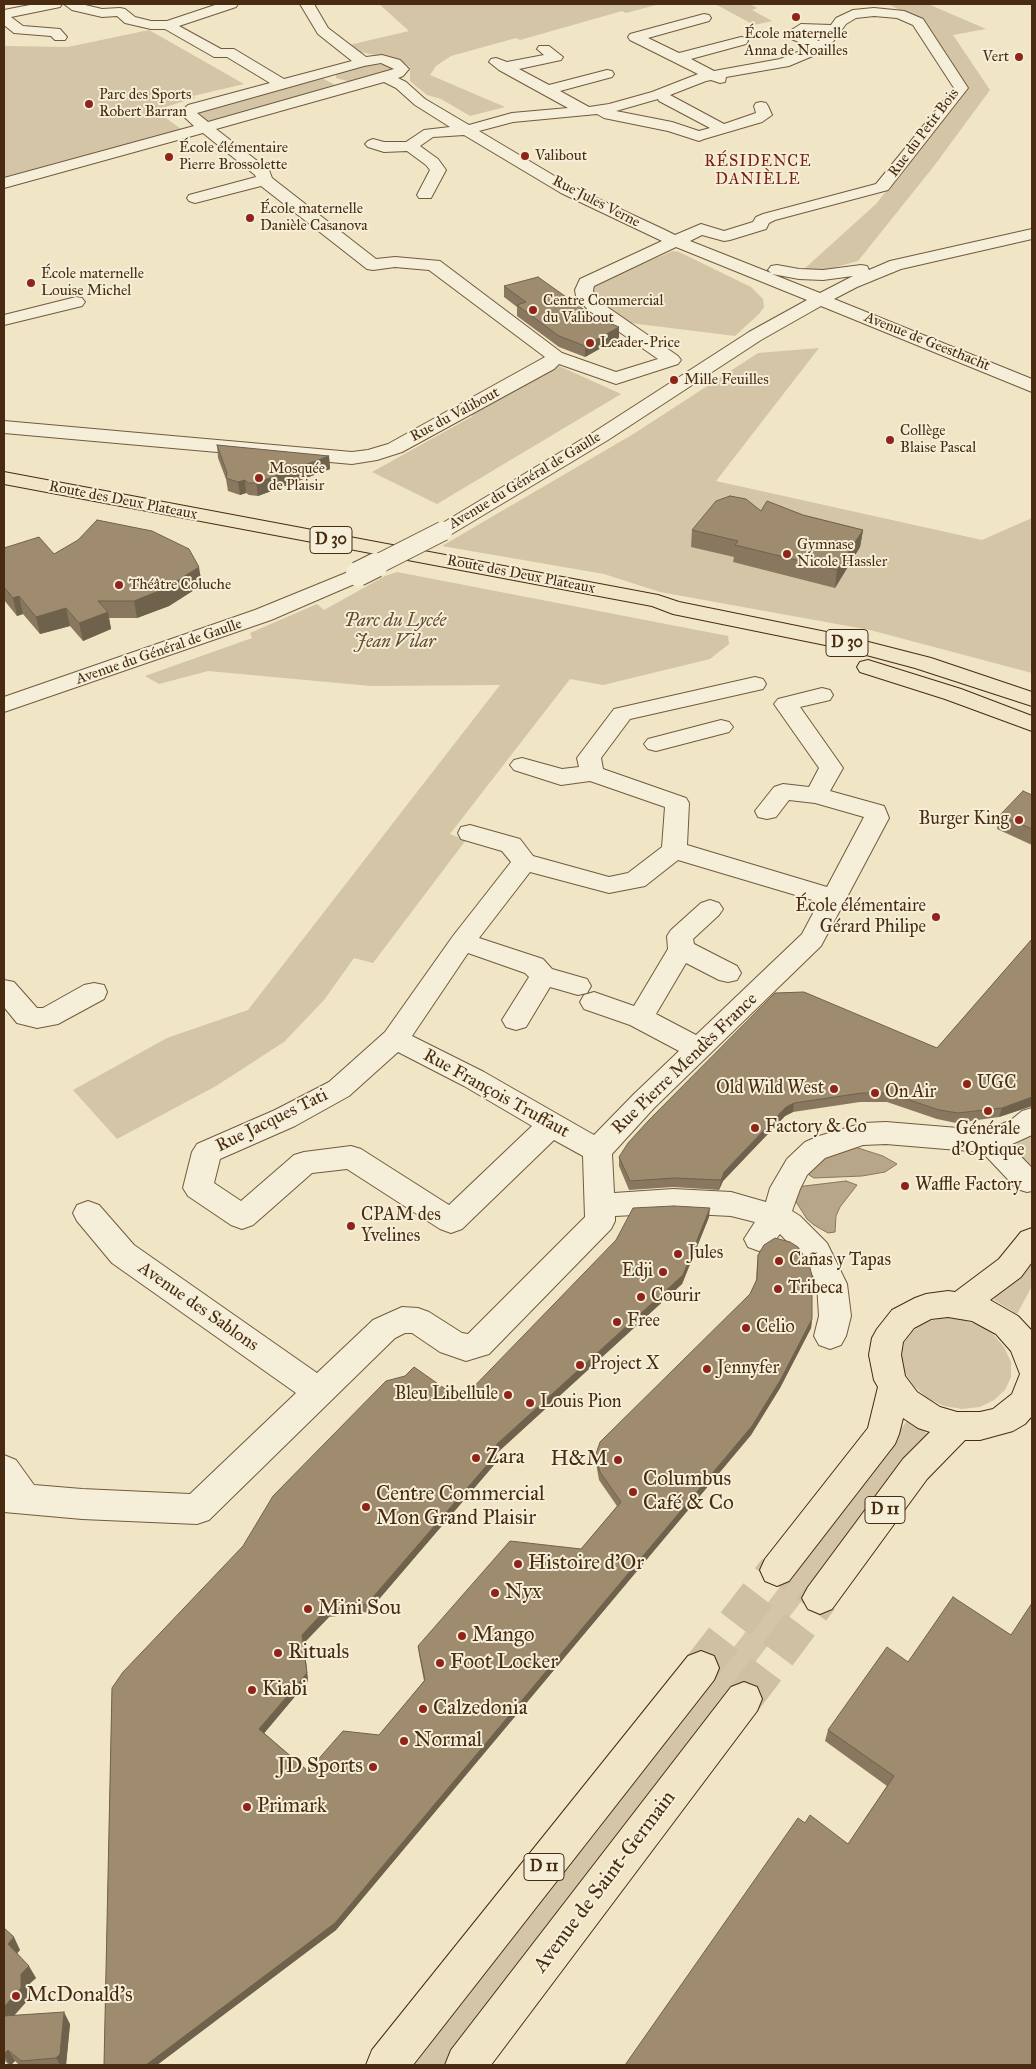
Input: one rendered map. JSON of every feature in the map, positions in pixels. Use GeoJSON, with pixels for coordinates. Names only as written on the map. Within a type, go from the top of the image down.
{"type":"FeatureCollection","features":[{"type":"Feature","properties":{"kind":"main road","name":"Route des Deux Plateaux"},"geometry":{"type":"LineString","coordinates":[[4,478],[664,609],[834,647],[916,669],[1032,708]]}},
{"type":"Feature","properties":{"kind":"main road","name":"Route des Deux Plateaux"},"geometry":{"type":"LineString","coordinates":[[4,490],[664,609],[673,607],[841,642],[923,663],[1032,699]]}},
{"type":"Feature","properties":{"kind":"main road"},"geometry":{"type":"LineString","coordinates":[[664,609],[676,602],[870,635],[960,657],[1032,680]]}},
{"type":"Feature","properties":{"kind":"main road"},"geometry":{"type":"LineString","coordinates":[[664,609],[703,627],[830,655],[953,694],[1032,724]]}},
{"type":"Feature","properties":{"kind":"main road"},"geometry":{"type":"LineString","coordinates":[[953,694],[1032,730]]}},
{"type":"Feature","properties":{"kind":"main road"},"geometry":{"type":"LineString","coordinates":[[961,1305],[1010,1268],[1032,1240]]}},
{"type":"Feature","properties":{"kind":"main road"},"geometry":{"type":"LineString","coordinates":[[1029,1345],[1007,1325],[978,1309],[948,1304],[926,1307],[910,1314],[897,1324],[888,1338],[885,1355],[886,1368],[901,1397],[917,1410],[936,1421],[958,1426],[980,1426],[1001,1421],[1013,1414],[1023,1404],[1030,1392],[1032,1383]]}},
{"type":"Feature","properties":{"kind":"main road","name":"D 11"},"geometry":{"type":"LineString","coordinates":[[778,1570],[883,1434],[894,1386]]}},
{"type":"Feature","properties":{"kind":"main road","name":"D 11"},"geometry":{"type":"LineString","coordinates":[[820,1598],[916,1469],[958,1426]]}},
{"type":"Feature","properties":{"kind":"main road","name":"D 11"},"geometry":{"type":"LineString","coordinates":[[387,2065],[701,1668]]}},
{"type":"Feature","properties":{"kind":"main road","name":"Avenue de Saint-Germain"},"geometry":{"type":"LineString","coordinates":[[466,2065],[744,1699]]}},
{"type":"Feature","properties":{"kind":"street"},"geometry":{"type":"LineString","coordinates":[[4,14],[55,4]]}},
{"type":"Feature","properties":{"kind":"street"},"geometry":{"type":"LineString","coordinates":[[71,4],[102,13],[120,12],[130,20],[151,25],[168,25],[231,4]]}},
{"type":"Feature","properties":{"kind":"street"},"geometry":{"type":"LineString","coordinates":[[308,4],[323,31],[363,62]]}},
{"type":"Feature","properties":{"kind":"street","name":"Rue du Petit Bois"},"geometry":{"type":"LineString","coordinates":[[677,241],[701,229],[724,236],[760,225],[762,220],[769,217],[882,187],[961,88],[918,22],[899,14],[874,12],[853,14],[841,21],[822,47]]}},
{"type":"Feature","properties":{"kind":"street"},"geometry":{"type":"LineString","coordinates":[[4,18],[19,30],[55,32],[60,36]]}},
{"type":"Feature","properties":{"kind":"street"},"geometry":{"type":"LineString","coordinates":[[635,37],[695,21]]}},
{"type":"Feature","properties":{"kind":"street"},"geometry":{"type":"LineString","coordinates":[[168,25],[219,54],[230,52],[282,84]]}},
{"type":"Feature","properties":{"kind":"street"},"geometry":{"type":"LineString","coordinates":[[822,47],[792,34],[806,27],[834,29]]}},
{"type":"Feature","properties":{"kind":"street"},"geometry":{"type":"LineString","coordinates":[[618,29],[711,75],[726,87],[746,79],[752,81]]}},
{"type":"Feature","properties":{"kind":"street"},"geometry":{"type":"LineString","coordinates":[[678,58],[741,41]]}},
{"type":"Feature","properties":{"kind":"street"},"geometry":{"type":"LineString","coordinates":[[614,111],[711,75],[784,63],[822,47]]}},
{"type":"Feature","properties":{"kind":"street"},"geometry":{"type":"LineString","coordinates":[[557,54],[500,64],[587,111]]}},
{"type":"Feature","properties":{"kind":"street"},"geometry":{"type":"LineString","coordinates":[[4,183],[205,128],[398,74],[402,68],[382,59],[363,62],[193,108],[188,113],[205,128],[263,174],[264,180],[373,265],[395,262],[434,265],[556,357],[664,396]]}},
{"type":"Feature","properties":{"kind":"street"},"geometry":{"type":"LineString","coordinates":[[330,71],[328,78],[340,84],[360,84]]}},
{"type":"Feature","properties":{"kind":"street"},"geometry":{"type":"LineString","coordinates":[[547,90],[607,74]]}},
{"type":"Feature","properties":{"kind":"street","name":"Rue Jules Verne"},"geometry":{"type":"LineString","coordinates":[[386,77],[401,85],[420,102],[567,190],[677,241],[821,298]]}},
{"type":"Feature","properties":{"kind":"street"},"geometry":{"type":"LineString","coordinates":[[664,98],[724,129]]}},
{"type":"Feature","properties":{"kind":"street"},"geometry":{"type":"LineString","coordinates":[[373,144],[384,147],[410,146],[429,133],[466,130],[520,117],[587,111],[614,111],[699,136],[757,119],[764,115],[760,106]]}},
{"type":"Feature","properties":{"kind":"street"},"geometry":{"type":"LineString","coordinates":[[410,146],[432,162],[438,170],[424,195]]}},
{"type":"Feature","properties":{"kind":"street"},"geometry":{"type":"LineString","coordinates":[[195,198],[264,180]]}},
{"type":"Feature","properties":{"kind":"street","name":"Avenue du Général de Gaulle"},"geometry":{"type":"LineString","coordinates":[[4,706],[263,616],[358,574],[443,531],[601,436],[762,332],[851,283],[896,265],[1032,234]]}},
{"type":"Feature","properties":{"kind":"street"},"geometry":{"type":"LineString","coordinates":[[616,378],[672,360],[594,306],[585,296],[586,283],[677,241]]}},
{"type":"Feature","properties":{"kind":"street"},"geometry":{"type":"LineString","coordinates":[[998,241],[1032,251]]}},
{"type":"Feature","properties":{"kind":"street"},"geometry":{"type":"LineString","coordinates":[[729,262],[799,274],[823,275],[896,265]]}},
{"type":"Feature","properties":{"kind":"street"},"geometry":{"type":"LineString","coordinates":[[729,262],[766,291],[771,304],[762,332]]}},
{"type":"Feature","properties":{"kind":"street","name":"Avenue de Geesthacht"},"geometry":{"type":"LineString","coordinates":[[821,298],[1032,386]]}},
{"type":"Feature","properties":{"kind":"street"},"geometry":{"type":"LineString","coordinates":[[4,320],[76,302]]}},
{"type":"Feature","properties":{"kind":"street","name":"Rue du Valibout"},"geometry":{"type":"LineString","coordinates":[[4,427],[352,458],[370,456],[395,448],[547,365],[556,357]]}},
{"type":"Feature","properties":{"kind":"street"},"geometry":{"type":"LineString","coordinates":[[592,773],[589,758],[622,714],[755,684]]}},
{"type":"Feature","properties":{"kind":"street"},"geometry":{"type":"LineString","coordinates":[[767,812],[783,792],[816,795],[831,768],[786,704],[822,695]]}},
{"type":"Feature","properties":{"kind":"street"},"geometry":{"type":"LineString","coordinates":[[666,704],[689,736]]}},
{"type":"Feature","properties":{"kind":"street"},"geometry":{"type":"LineString","coordinates":[[656,744],[721,727]]}},
{"type":"Feature","properties":{"kind":"street"},"geometry":{"type":"LineString","coordinates":[[470,833],[511,845],[524,862],[609,885],[636,880],[674,850],[677,803],[592,773],[561,777],[522,765]]}},
{"type":"Feature","properties":{"kind":"street","name":"Rue Pierre Mendès France"},"geometry":{"type":"LineString","coordinates":[[597,1151],[644,1101],[812,940],[877,818],[875,812],[816,795]]}},
{"type":"Feature","properties":{"kind":"street"},"geometry":{"type":"LineString","coordinates":[[674,850],[835,898]]}},
{"type":"Feature","properties":{"kind":"street","name":"Rue Jacques Tati"},"geometry":{"type":"LineString","coordinates":[[524,862],[462,942],[395,1039],[339,1089],[285,1118],[207,1152],[198,1188],[242,1217],[304,1164],[351,1157],[451,1221],[551,1125]]}},
{"type":"Feature","properties":{"kind":"street"},"geometry":{"type":"LineString","coordinates":[[640,1018],[681,949],[680,936],[710,909]]}},
{"type":"Feature","properties":{"kind":"street"},"geometry":{"type":"LineString","coordinates":[[462,942],[534,966],[543,976],[640,1018],[699,1050]]}},
{"type":"Feature","properties":{"kind":"street"},"geometry":{"type":"LineString","coordinates":[[681,949],[728,973]]}},
{"type":"Feature","properties":{"kind":"street"},"geometry":{"type":"LineString","coordinates":[[516,1020],[543,976]]}},
{"type":"Feature","properties":{"kind":"street"},"geometry":{"type":"LineString","coordinates":[[4,989],[27,1016],[37,1018],[48,1017],[94,992]]}},
{"type":"Feature","properties":{"kind":"street","name":"Rue François Truffaut"},"geometry":{"type":"LineString","coordinates":[[395,1039],[474,1080],[597,1151]]}},
{"type":"Feature","properties":{"kind":"street"},"geometry":{"type":"LineString","coordinates":[[767,1228],[785,1188],[798,1168],[815,1150],[829,1144],[863,1134],[886,1132],[964,1141],[988,1140],[1001,1137],[1021,1128],[1032,1119]]}},
{"type":"Feature","properties":{"kind":"street"},"geometry":{"type":"LineString","coordinates":[[988,1140],[1027,1181]]}},
{"type":"Feature","properties":{"kind":"street"},"geometry":{"type":"LineString","coordinates":[[4,1470],[15,1498],[82,1504],[197,1509],[384,1329],[402,1320],[418,1321],[451,1343],[466,1348],[478,1345],[600,1220],[597,1151]]}},
{"type":"Feature","properties":{"kind":"street"},"geometry":{"type":"LineString","coordinates":[[599,1205],[673,1201],[731,1204],[767,1228],[789,1224],[816,1252],[832,1284],[835,1316],[830,1336]]}},
{"type":"Feature","properties":{"kind":"street","name":"Avenue des Sablons"},"geometry":{"type":"LineString","coordinates":[[88,1213],[123,1254],[313,1397]]}},
{"type":"Feature","properties":{"kind":"green space"},"geometry":{"type":"Polygon","coordinates":[[[379,4],[660,4],[626,13],[622,11],[520,40],[516,38],[451,56],[436,66],[430,75],[505,107],[470,116],[441,99],[427,95],[410,81],[410,67],[398,59],[360,52],[349,45],[409,31],[379,4]]]}},
{"type":"Feature","properties":{"kind":"green space"},"geometry":{"type":"Polygon","coordinates":[[[715,4],[750,4],[757,8],[752,10],[772,21],[754,25],[715,4]]]}},
{"type":"Feature","properties":{"kind":"green space"},"geometry":{"type":"Polygon","coordinates":[[[888,4],[928,4],[986,29],[953,35],[990,90],[934,166],[858,261],[825,270],[803,270],[876,204],[967,89],[921,21],[888,4]]]}},
{"type":"Feature","properties":{"kind":"green space","name":"Parc des Sports Robert Barran"},"geometry":{"type":"Polygon","coordinates":[[[149,30],[244,84],[193,96],[195,98],[155,110],[181,129],[4,177],[4,46],[68,47],[149,30]]]}},
{"type":"Feature","properties":{"kind":"green space"},"geometry":{"type":"Polygon","coordinates":[[[369,64],[388,65],[392,70],[351,82],[336,78],[336,74],[340,72],[369,64]]]}},
{"type":"Feature","properties":{"kind":"green space"},"geometry":{"type":"Polygon","coordinates":[[[318,76],[341,88],[213,122],[204,121],[195,112],[318,76]]]}},
{"type":"Feature","properties":{"kind":"green space"},"geometry":{"type":"Polygon","coordinates":[[[673,251],[679,252],[751,287],[763,299],[764,307],[735,336],[630,323],[594,297],[590,290],[594,285],[606,279],[673,251]]]}},
{"type":"Feature","properties":{"kind":"green space"},"geometry":{"type":"Polygon","coordinates":[[[819,348],[716,481],[982,540],[1032,518],[1032,673],[870,630],[660,592],[604,574],[442,546],[635,433],[758,353],[819,348]]]}},
{"type":"Feature","properties":{"kind":"green space"},"geometry":{"type":"Polygon","coordinates":[[[557,365],[621,394],[437,504],[372,472],[473,416],[470,414],[557,365]]]}},
{"type":"Feature","properties":{"kind":"green space","name":"Parc du Lycée Jean Vilar"},"geometry":{"type":"Polygon","coordinates":[[[397,572],[728,636],[729,644],[710,659],[603,685],[570,679],[450,834],[466,840],[373,963],[354,958],[324,1000],[284,1042],[216,1086],[117,1139],[73,1090],[167,1038],[248,1010],[500,685],[371,686],[208,671],[159,684],[145,676],[252,638],[250,633],[317,604],[324,610],[385,576],[397,572]]]}},
{"type":"Feature","properties":{"kind":"green space"},"geometry":{"type":"Polygon","coordinates":[[[1032,1131],[1032,1163],[1028,1167],[1010,1149],[1032,1131]]]}},
{"type":"Feature","properties":{"kind":"green space"},"geometry":{"type":"Polygon","coordinates":[[[1032,1260],[1032,1286],[1017,1314],[993,1299],[1019,1276],[1032,1260]]]}},
{"type":"Feature","properties":{"kind":"green space"},"geometry":{"type":"Polygon","coordinates":[[[942,1318],[960,1319],[978,1325],[993,1334],[1004,1347],[1011,1362],[1011,1377],[1005,1390],[994,1400],[980,1407],[962,1409],[944,1406],[927,1398],[914,1386],[905,1373],[902,1357],[904,1343],[913,1331],[926,1322],[942,1318]]]}},
{"type":"Feature","properties":{"kind":"green space"},"geometry":{"type":"Polygon","coordinates":[[[907,1421],[928,1434],[450,2065],[414,2065],[907,1421]]]}},
{"type":"Feature","properties":{"kind":"shaded area"},"geometry":{"type":"Polygon","coordinates":[[[855,1147],[883,1156],[897,1164],[885,1172],[862,1176],[814,1178],[809,1175],[809,1171],[816,1159],[855,1147]]]}},
{"type":"Feature","properties":{"kind":"shaded area"},"geometry":{"type":"Polygon","coordinates":[[[846,1181],[857,1185],[840,1207],[836,1216],[835,1232],[828,1233],[814,1225],[807,1219],[793,1197],[796,1187],[846,1181]]]}},
{"type":"Feature","properties":{"kind":"building"},"geometry":{"type":"Polygon","coordinates":[[[538,277],[593,316],[619,327],[585,346],[559,336],[517,305],[526,302],[504,286],[538,277]]]}},
{"type":"Feature","properties":{"kind":"building"},"geometry":{"type":"Polygon","coordinates":[[[217,445],[329,456],[256,483],[248,483],[245,480],[238,482],[226,478],[227,473],[217,445]]]}},
{"type":"Feature","properties":{"kind":"building"},"geometry":{"type":"Polygon","coordinates":[[[730,496],[746,499],[761,511],[767,501],[803,515],[863,530],[837,570],[735,545],[738,541],[692,530],[716,501],[730,496]]]}},
{"type":"Feature","properties":{"kind":"building","name":"Théâtre Coluche"},"geometry":{"type":"Polygon","coordinates":[[[97,520],[152,531],[189,549],[199,567],[166,588],[134,601],[98,601],[108,612],[79,623],[66,608],[36,617],[19,596],[13,598],[4,587],[4,548],[39,537],[54,554],[78,540],[97,520]]]}},
{"type":"Feature","properties":{"kind":"building"},"geometry":{"type":"Polygon","coordinates":[[[1023,791],[1032,795],[1032,829],[1000,815],[1023,791]]]}},
{"type":"Feature","properties":{"kind":"building"},"geometry":{"type":"Polygon","coordinates":[[[1032,939],[1032,1097],[1002,1108],[958,1113],[939,1110],[889,1093],[862,1093],[794,1103],[786,1107],[724,1172],[721,1180],[674,1178],[630,1181],[619,1157],[628,1143],[775,993],[804,992],[937,1048],[1032,939]]]}},
{"type":"Feature","properties":{"kind":"building","name":"Centre Commercial Mon Grand Plaisir"},"geometry":{"type":"Polygon","coordinates":[[[674,1206],[710,1208],[683,1275],[497,1444],[494,1457],[367,1604],[327,1608],[302,1635],[307,1673],[259,1729],[308,1771],[343,1731],[379,1735],[425,1680],[418,1646],[510,1541],[581,1549],[621,1502],[600,1472],[596,1454],[600,1442],[750,1294],[757,1279],[758,1255],[764,1245],[775,1238],[790,1242],[798,1247],[809,1264],[812,1276],[812,1319],[781,1379],[752,1426],[335,1923],[146,2065],[104,2065],[112,1688],[123,1672],[243,1546],[273,1496],[386,1381],[405,1376],[414,1367],[461,1400],[616,1240],[633,1208],[674,1206]]]}},
{"type":"Feature","properties":{"kind":"building"},"geometry":{"type":"Polygon","coordinates":[[[953,1597],[1011,1635],[1032,1603],[1032,2065],[625,2065],[798,1818],[805,1823],[810,1815],[848,1844],[894,1776],[828,1730],[887,1647],[908,1662],[953,1597]]]}},
{"type":"Feature","properties":{"kind":"building"},"geometry":{"type":"Polygon","coordinates":[[[4,1928],[14,1937],[8,1944],[29,1966],[21,1974],[21,1988],[4,2007],[4,1928]]]}},
{"type":"Feature","properties":{"kind":"building"},"geometry":{"type":"Polygon","coordinates":[[[64,2012],[60,2054],[56,2058],[21,2061],[8,2050],[4,2054],[4,2016],[64,2012]]]}},
{"type":"Feature","properties":{"kind":"tunnel"},"geometry":{"type":"LineString","coordinates":[[701,1668],[777,1570]]}},
{"type":"Feature","properties":{"kind":"tunnel"},"geometry":{"type":"LineString","coordinates":[[744,1699],[820,1598]]}},
{"type":"Feature","properties":{"kind":"place","name":"École maternelle Anna de Noailles"},"geometry":{"type":"Point","coordinates":[796,17]}},
{"type":"Feature","properties":{"kind":"place","name":"Vert"},"geometry":{"type":"Point","coordinates":[1019,57]}},
{"type":"Feature","properties":{"kind":"place","name":"Parc des Sports Robert Barran"},"geometry":{"type":"Point","coordinates":[89,104]}},
{"type":"Feature","properties":{"kind":"place","name":"Valibout"},"geometry":{"type":"Point","coordinates":[525,156]}},
{"type":"Feature","properties":{"kind":"place","name":"École élémentaire Pierre Brossolette"},"geometry":{"type":"Point","coordinates":[169,157]}},
{"type":"Feature","properties":{"kind":"place","name":"École maternelle Danièle Casanova"},"geometry":{"type":"Point","coordinates":[250,218]}},
{"type":"Feature","properties":{"kind":"place","name":"École maternelle Louise Michel"},"geometry":{"type":"Point","coordinates":[31,283]}},
{"type":"Feature","properties":{"kind":"place","name":"Centre Commercial du Valibout"},"geometry":{"type":"Point","coordinates":[533,310]}},
{"type":"Feature","properties":{"kind":"place","name":"Leader-Price"},"geometry":{"type":"Point","coordinates":[590,343]}},
{"type":"Feature","properties":{"kind":"place","name":"Mille Feuilles"},"geometry":{"type":"Point","coordinates":[674,380]}},
{"type":"Feature","properties":{"kind":"place","name":"Collège Blaise Pascal"},"geometry":{"type":"Point","coordinates":[890,440]}},
{"type":"Feature","properties":{"kind":"place","name":"Mosquée de Plaisir"},"geometry":{"type":"Point","coordinates":[259,478]}},
{"type":"Feature","properties":{"kind":"place","name":"Gymnase Nicole Hassler"},"geometry":{"type":"Point","coordinates":[787,554]}},
{"type":"Feature","properties":{"kind":"place","name":"Théâtre Coluche"},"geometry":{"type":"Point","coordinates":[119,585]}},
{"type":"Feature","properties":{"kind":"place","name":"Burger King"},"geometry":{"type":"Point","coordinates":[1019,820]}},
{"type":"Feature","properties":{"kind":"place","name":"École élémentaire Gérard Philipe"},"geometry":{"type":"Point","coordinates":[936,917]}},
{"type":"Feature","properties":{"kind":"place","name":"UGC"},"geometry":{"type":"Point","coordinates":[967,1084]}},
{"type":"Feature","properties":{"kind":"place","name":"Old Wild West"},"geometry":{"type":"Point","coordinates":[834,1089]}},
{"type":"Feature","properties":{"kind":"place","name":"On Air"},"geometry":{"type":"Point","coordinates":[875,1093]}},
{"type":"Feature","properties":{"kind":"place","name":"Générale d'Optique"},"geometry":{"type":"Point","coordinates":[988,1111]}},
{"type":"Feature","properties":{"kind":"place","name":"Factory & Co"},"geometry":{"type":"Point","coordinates":[755,1128]}},
{"type":"Feature","properties":{"kind":"place","name":"Waffle Factory"},"geometry":{"type":"Point","coordinates":[905,1186]}},
{"type":"Feature","properties":{"kind":"place","name":"CPAM des Yvelines"},"geometry":{"type":"Point","coordinates":[351,1226]}},
{"type":"Feature","properties":{"kind":"place","name":"Jules"},"geometry":{"type":"Point","coordinates":[678,1254]}},
{"type":"Feature","properties":{"kind":"place","name":"Cañas y Tapas"},"geometry":{"type":"Point","coordinates":[779,1261]}},
{"type":"Feature","properties":{"kind":"place","name":"Edji"},"geometry":{"type":"Point","coordinates":[663,1272]}},
{"type":"Feature","properties":{"kind":"place","name":"Tribeca"},"geometry":{"type":"Point","coordinates":[778,1289]}},
{"type":"Feature","properties":{"kind":"place","name":"Courir"},"geometry":{"type":"Point","coordinates":[641,1297]}},
{"type":"Feature","properties":{"kind":"place","name":"Free"},"geometry":{"type":"Point","coordinates":[617,1322]}},
{"type":"Feature","properties":{"kind":"place","name":"Celio"},"geometry":{"type":"Point","coordinates":[746,1328]}},
{"type":"Feature","properties":{"kind":"place","name":"Project X"},"geometry":{"type":"Point","coordinates":[580,1365]}},
{"type":"Feature","properties":{"kind":"place","name":"Jennyfer"},"geometry":{"type":"Point","coordinates":[707,1369]}},
{"type":"Feature","properties":{"kind":"place","name":"Bleu Libellule"},"geometry":{"type":"Point","coordinates":[508,1395]}},
{"type":"Feature","properties":{"kind":"place","name":"Louis Pion"},"geometry":{"type":"Point","coordinates":[530,1403]}},
{"type":"Feature","properties":{"kind":"place","name":"Zara"},"geometry":{"type":"Point","coordinates":[476,1458]}},
{"type":"Feature","properties":{"kind":"place","name":"H&M"},"geometry":{"type":"Point","coordinates":[618,1460]}},
{"type":"Feature","properties":{"kind":"place","name":"Columbus Café & Co"},"geometry":{"type":"Point","coordinates":[633,1492]}},
{"type":"Feature","properties":{"kind":"place","name":"Centre Commercial Mon Grand Plaisir"},"geometry":{"type":"Point","coordinates":[366,1507]}},
{"type":"Feature","properties":{"kind":"place","name":"Histoire d'Or"},"geometry":{"type":"Point","coordinates":[518,1564]}},
{"type":"Feature","properties":{"kind":"place","name":"Nyx"},"geometry":{"type":"Point","coordinates":[495,1593]}},
{"type":"Feature","properties":{"kind":"place","name":"Mini Sou"},"geometry":{"type":"Point","coordinates":[308,1609]}},
{"type":"Feature","properties":{"kind":"place","name":"Mango"},"geometry":{"type":"Point","coordinates":[462,1636]}},
{"type":"Feature","properties":{"kind":"place","name":"Rituals"},"geometry":{"type":"Point","coordinates":[278,1653]}},
{"type":"Feature","properties":{"kind":"place","name":"Foot Locker"},"geometry":{"type":"Point","coordinates":[440,1663]}},
{"type":"Feature","properties":{"kind":"place","name":"Kiabi"},"geometry":{"type":"Point","coordinates":[252,1690]}},
{"type":"Feature","properties":{"kind":"place","name":"Calzedonia"},"geometry":{"type":"Point","coordinates":[423,1709]}},
{"type":"Feature","properties":{"kind":"place","name":"Normal"},"geometry":{"type":"Point","coordinates":[404,1741]}},
{"type":"Feature","properties":{"kind":"place","name":"JD Sports"},"geometry":{"type":"Point","coordinates":[373,1767]}},
{"type":"Feature","properties":{"kind":"place","name":"Primark"},"geometry":{"type":"Point","coordinates":[247,1807]}},
{"type":"Feature","properties":{"kind":"place","name":"McDonald's"},"geometry":{"type":"Point","coordinates":[16,1996]}},
{"type":"Feature","properties":{"kind":"district","name":"RÉSIDENCE DANIÈLE"},"geometry":{"type":"Point","coordinates":[758,171]}}]}
